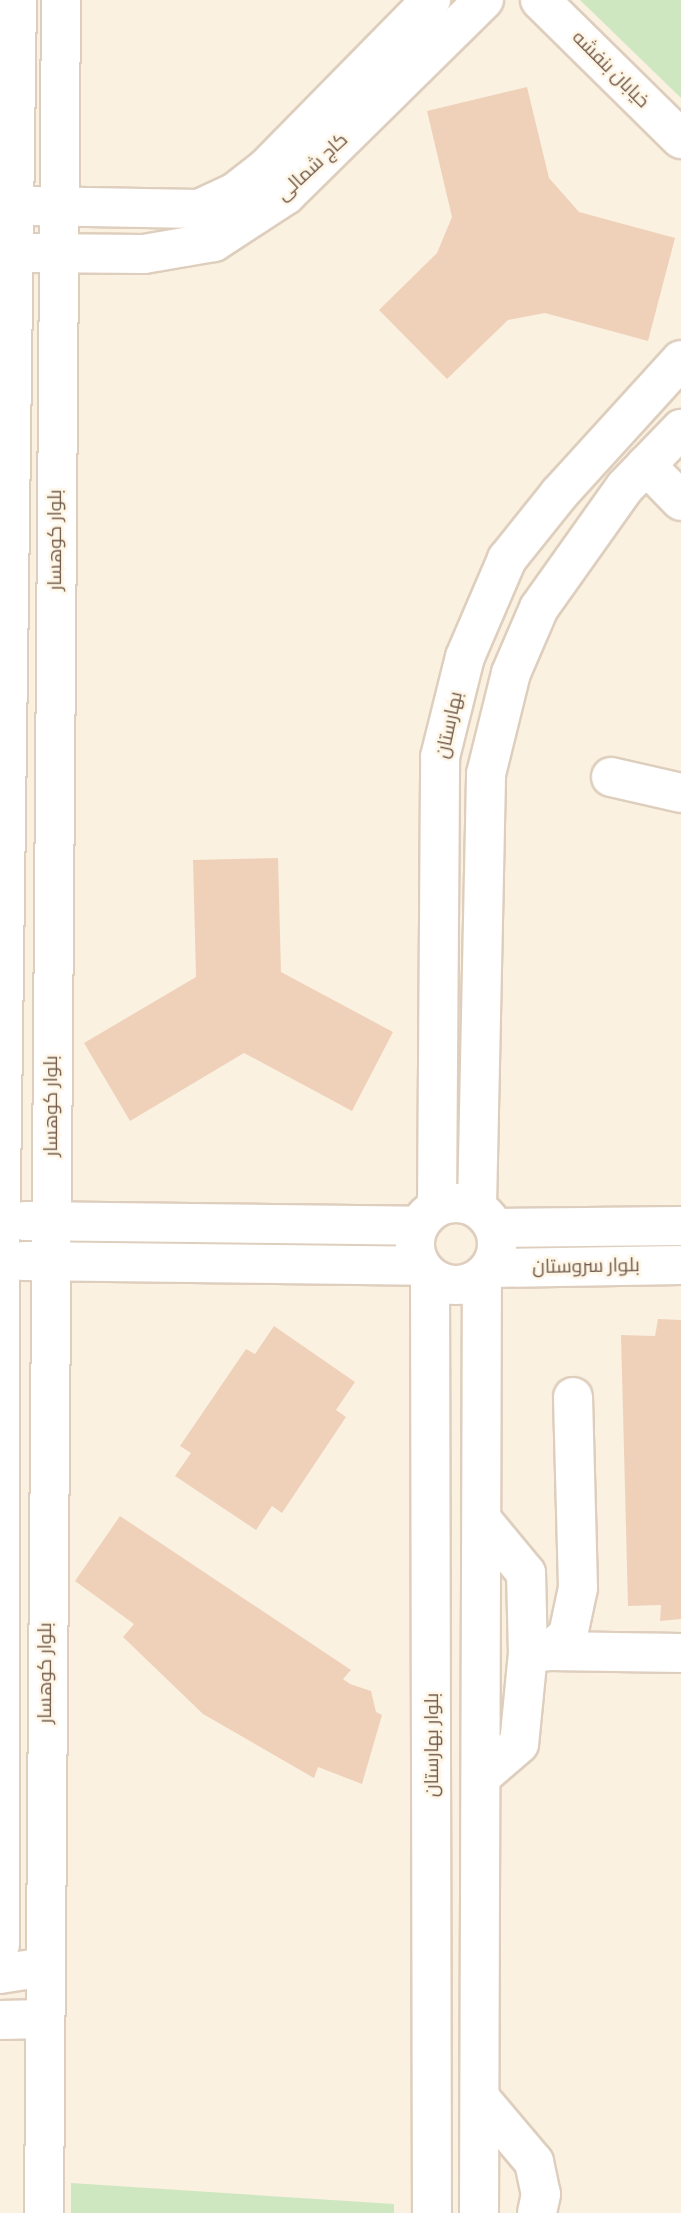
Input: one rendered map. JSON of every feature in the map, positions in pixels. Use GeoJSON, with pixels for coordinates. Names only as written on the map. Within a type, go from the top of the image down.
{"type":"FeatureCollection","features":[{"type":"Feature","properties":{"kind":"main road"},"geometry":{"type":"LineString","coordinates":[[0,1945],[0,1220],[7,206],[17,0]]}},
{"type":"Feature","properties":{"kind":"main road","name":"بلوار کوهسار"},"geometry":{"type":"LineString","coordinates":[[44,2213],[56,206],[61,0]]}},
{"type":"Feature","properties":{"kind":"main road","name":"کاج شمالی"},"geometry":{"type":"LineString","coordinates":[[7,206],[199,209],[234,193],[265,169],[431,0]]}},
{"type":"Feature","properties":{"kind":"main road","name":"کاج شمالی"},"geometry":{"type":"LineString","coordinates":[[7,254],[144,254],[214,242],[286,195],[484,0]]}},
{"type":"Feature","properties":{"kind":"main road","name":"خیابان بنفشه"},"geometry":{"type":"LineString","coordinates":[[540,0],[681,139]]}},
{"type":"Feature","properties":{"kind":"main road","name":"بهارستان"},"geometry":{"type":"LineString","coordinates":[[428,1216],[440,757],[464,657],[507,559],[559,494],[681,360]]}},
{"type":"Feature","properties":{"kind":"main road"},"geometry":{"type":"LineString","coordinates":[[479,2213],[483,1891],[482,1520],[486,1273],[497,1255],[486,1218],[486,774],[511,673],[539,608],[625,487],[681,429]]}},
{"type":"Feature","properties":{"kind":"main road"},"geometry":{"type":"LineString","coordinates":[[646,465],[681,501]]}},
{"type":"Feature","properties":{"kind":"main road"},"geometry":{"type":"LineString","coordinates":[[611,777],[681,793]]}},
{"type":"Feature","properties":{"kind":"main road"},"geometry":{"type":"LineString","coordinates":[[0,1220],[50,1223],[428,1216],[451,1202],[486,1218]]}},
{"type":"Feature","properties":{"kind":"main road"},"geometry":{"type":"LineString","coordinates":[[425,1271],[416,1253],[428,1216]]}},
{"type":"Feature","properties":{"kind":"main road","name":"بلوار سروستان"},"geometry":{"type":"LineString","coordinates":[[486,1218],[681,1226]]}},
{"type":"Feature","properties":{"kind":"main road"},"geometry":{"type":"LineString","coordinates":[[0,1261],[425,1271],[456,1286],[486,1273]]}},
{"type":"Feature","properties":{"kind":"main road","name":"بلوار سروستان"},"geometry":{"type":"LineString","coordinates":[[486,1273],[681,1265]]}},
{"type":"Feature","properties":{"kind":"main road","name":"بلوار بهارستان"},"geometry":{"type":"LineString","coordinates":[[425,1271],[433,1891],[432,2213]]}},
{"type":"Feature","properties":{"kind":"main road"},"geometry":{"type":"LineString","coordinates":[[539,1652],[568,1635],[578,1588],[573,1397]]}},
{"type":"Feature","properties":{"kind":"main road"},"geometry":{"type":"LineString","coordinates":[[482,1520],[526,1573],[539,1652],[519,1744],[483,1775]]}},
{"type":"Feature","properties":{"kind":"main road"},"geometry":{"type":"LineString","coordinates":[[539,1652],[681,1653]]}},
{"type":"Feature","properties":{"kind":"main road"},"geometry":{"type":"LineString","coordinates":[[433,1891],[483,1891]]}},
{"type":"Feature","properties":{"kind":"main road"},"geometry":{"type":"LineString","coordinates":[[0,1974],[44,1967]]}},
{"type":"Feature","properties":{"kind":"main road"},"geometry":{"type":"LineString","coordinates":[[0,2020],[44,2019]]}},
{"type":"Feature","properties":{"kind":"main road"},"geometry":{"type":"LineString","coordinates":[[433,2063],[480,2080],[534,2162],[541,2194],[537,2213]]}},
{"type":"Feature","properties":{"kind":"green space"},"geometry":{"type":"Polygon","coordinates":[[[580,0],[681,0],[681,98],[580,0]]]}},
{"type":"Feature","properties":{"kind":"green space"},"geometry":{"type":"Polygon","coordinates":[[[71,2183],[394,2204],[394,2213],[71,2213],[71,2183]]]}},
{"type":"Feature","properties":{"kind":"building"},"geometry":{"type":"Polygon","coordinates":[[[527,87],[549,178],[579,212],[675,238],[648,341],[545,313],[508,320],[447,379],[379,310],[437,253],[452,217],[427,111],[527,87]]]}},
{"type":"Feature","properties":{"kind":"building"},"geometry":{"type":"Polygon","coordinates":[[[278,858],[281,972],[393,1032],[352,1111],[244,1053],[130,1121],[84,1043],[196,977],[193,860],[278,858]]]}},
{"type":"Feature","properties":{"kind":"building"},"geometry":{"type":"Polygon","coordinates":[[[658,1319],[681,1320],[681,1619],[660,1621],[661,1605],[628,1606],[621,1335],[655,1336],[658,1319]]]}},
{"type":"Feature","properties":{"kind":"building"},"geometry":{"type":"Polygon","coordinates":[[[274,1326],[355,1382],[336,1410],[346,1417],[282,1513],[272,1506],[256,1530],[175,1476],[191,1453],[180,1446],[246,1349],[255,1354],[274,1326]]]}},
{"type":"Feature","properties":{"kind":"building"},"geometry":{"type":"Polygon","coordinates":[[[120,1516],[351,1670],[343,1679],[350,1684],[371,1691],[376,1712],[382,1715],[362,1784],[318,1767],[314,1778],[203,1714],[123,1637],[134,1624],[75,1581],[120,1516]]]}}]}
